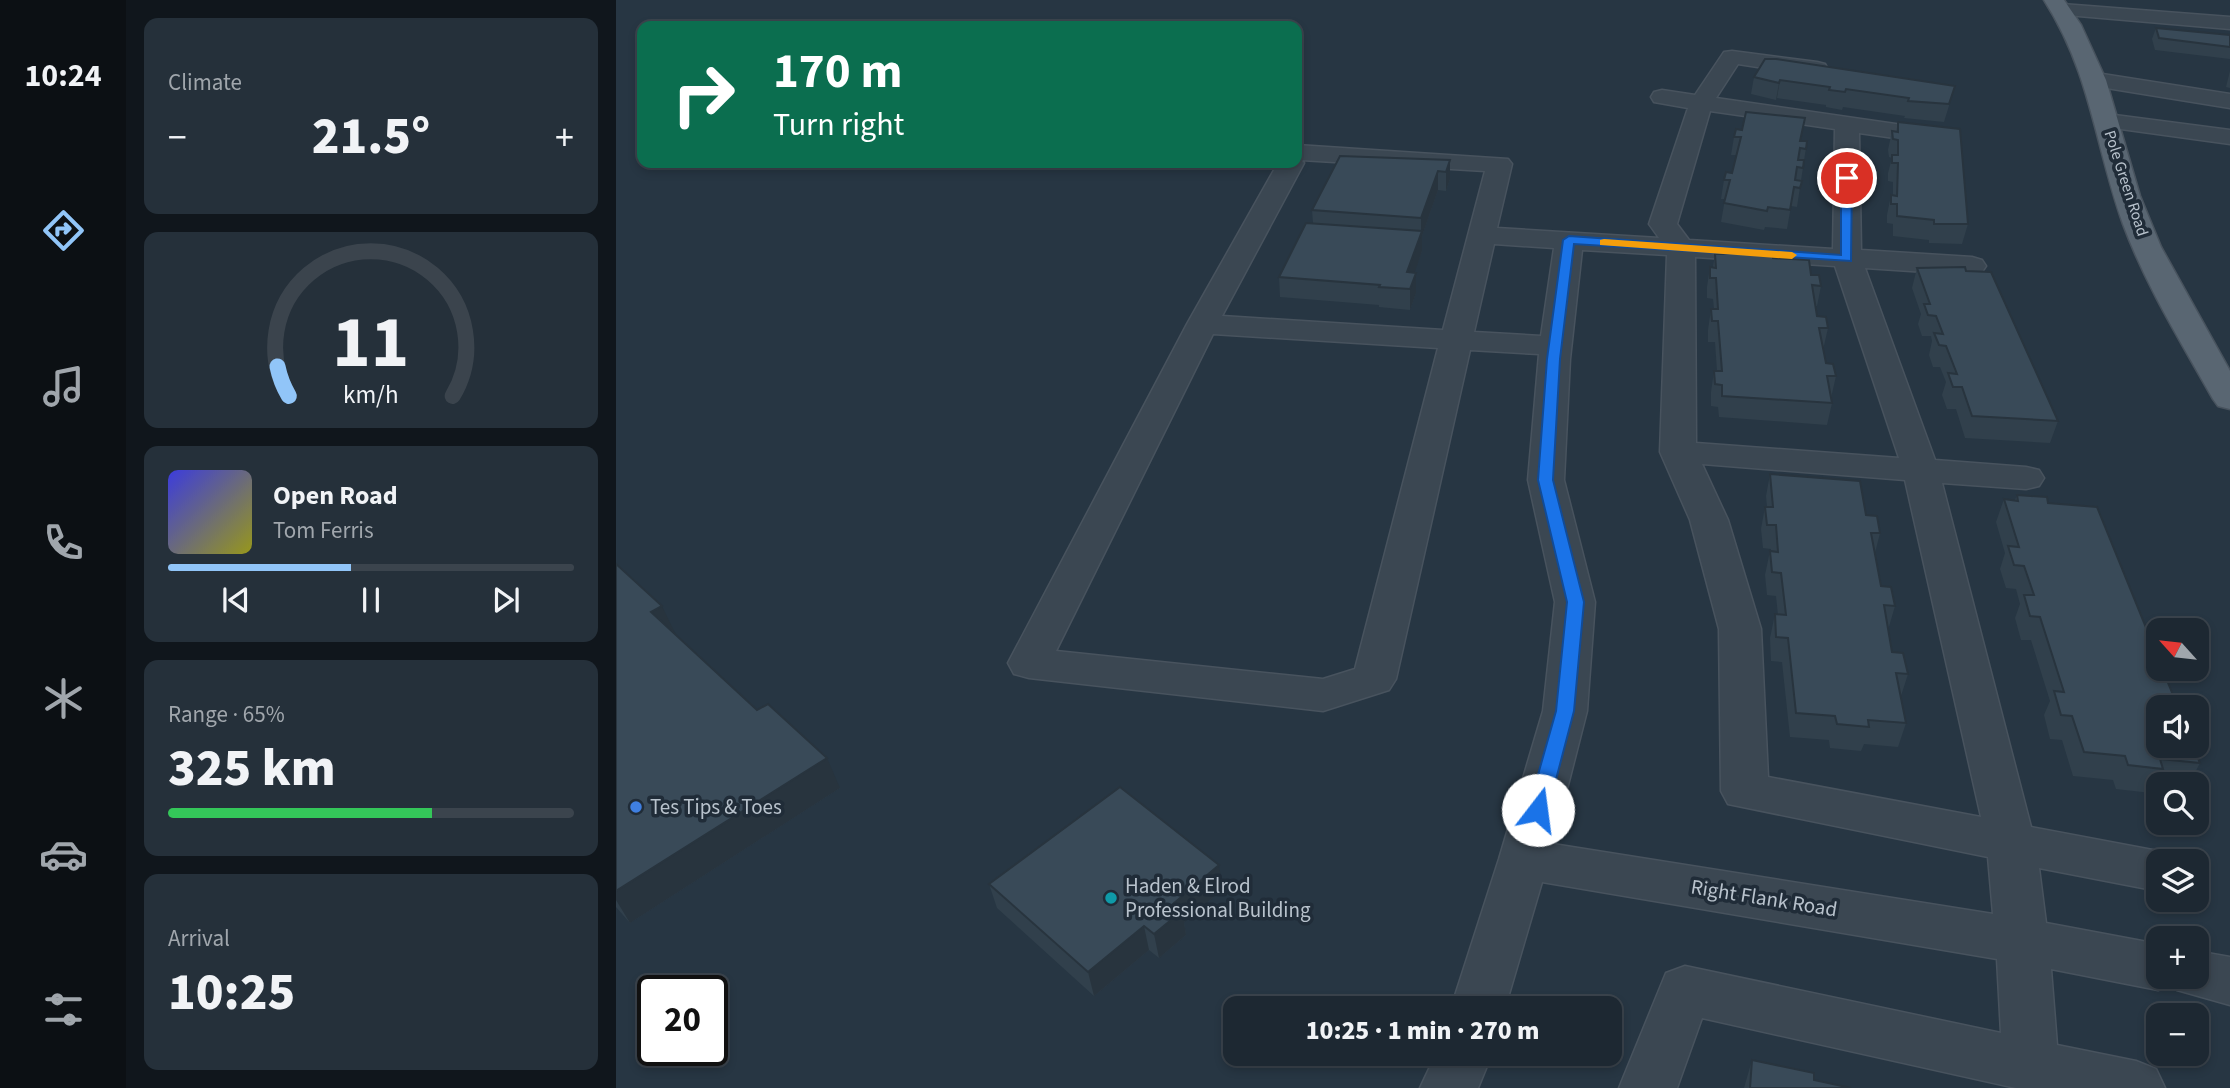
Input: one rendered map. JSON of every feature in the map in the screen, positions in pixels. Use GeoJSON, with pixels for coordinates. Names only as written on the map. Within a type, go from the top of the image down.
{"type":"FeatureCollection","features":[{"type":"Feature","properties":{"kind":"main road","name":"Pole Green Road"},"geometry":{"type":"LineString","coordinates":[[2061,3],[2096,80],[2137,223],[2176,303],[2230,399]]}},
{"type":"Feature","properties":{"kind":"street"},"geometry":{"type":"LineString","coordinates":[[2061,3],[2230,12]]}},
{"type":"Feature","properties":{"kind":"street"},"geometry":{"type":"LineString","coordinates":[[2061,3],[2230,23]]}},
{"type":"Feature","properties":{"kind":"street"},"geometry":{"type":"LineString","coordinates":[[1838,72],[1732,57],[1701,103],[1663,225],[1681,248],[1678,452],[1709,520],[1740,629],[1745,791],[2146,869]]}},
{"type":"Feature","properties":{"kind":"street"},"geometry":{"type":"LineString","coordinates":[[2096,80],[2230,101]]}},
{"type":"Feature","properties":{"kind":"street"},"geometry":{"type":"LineString","coordinates":[[1662,97],[1930,136]]}},
{"type":"Feature","properties":{"kind":"street"},"geometry":{"type":"LineString","coordinates":[[2106,121],[2230,137]]}},
{"type":"Feature","properties":{"kind":"street"},"geometry":{"type":"LineString","coordinates":[[1847,124],[1847,259],[1921,470],[2011,842],[2022,940],[2031,1065]]}},
{"type":"Feature","properties":{"kind":"street"},"geometry":{"type":"LineString","coordinates":[[1288,168],[1202,324],[1029,663],[1323,695],[1374,679],[1499,164],[1302,152]]}},
{"type":"Feature","properties":{"kind":"street"},"geometry":{"type":"LineString","coordinates":[[1482,235],[1972,266]]}},
{"type":"Feature","properties":{"kind":"street"},"geometry":{"type":"LineString","coordinates":[[1482,996],[1524,859],[1565,711],[1576,602],[1546,480],[1555,346],[1569,240]]}},
{"type":"Feature","properties":{"kind":"street"},"geometry":{"type":"LineString","coordinates":[[1202,324],[1555,346]]}},
{"type":"Feature","properties":{"kind":"street"},"geometry":{"type":"LineString","coordinates":[[1678,452],[2026,478]]}},
{"type":"Feature","properties":{"kind":"street","name":"Right Flank Road"},"geometry":{"type":"LineString","coordinates":[[1524,859],[2022,940],[2146,965]]}},
{"type":"Feature","properties":{"kind":"street"},"geometry":{"type":"LineString","coordinates":[[2209,977],[2230,981]]}},
{"type":"Feature","properties":{"kind":"street"},"geometry":{"type":"LineString","coordinates":[[1648,1088],[1685,990],[2136,1088]]}},
{"type":"Feature","properties":{"kind":"street"},"geometry":{"type":"LineString","coordinates":[[1450,1088],[1459,1066]]}},
{"type":"Feature","properties":{"kind":"building"},"geometry":{"type":"Polygon","coordinates":[[[2156,28],[2230,35],[2230,47],[2159,38],[2156,28]]]}},
{"type":"Feature","properties":{"kind":"building"},"geometry":{"type":"Polygon","coordinates":[[[1765,59],[1955,86],[1949,104],[1908,101],[1909,98],[1846,89],[1845,92],[1829,90],[1830,87],[1780,80],[1779,83],[1754,77],[1765,59]]]}},
{"type":"Feature","properties":{"kind":"building"},"geometry":{"type":"Polygon","coordinates":[[[1746,112],[1805,118],[1800,141],[1807,141],[1806,149],[1800,148],[1798,160],[1804,160],[1803,168],[1797,167],[1795,180],[1802,181],[1800,188],[1794,187],[1790,210],[1768,207],[1767,211],[1724,203],[1730,180],[1724,180],[1726,172],[1732,173],[1741,137],[1734,137],[1736,129],[1742,130],[1746,112]]]}},
{"type":"Feature","properties":{"kind":"building"},"geometry":{"type":"Polygon","coordinates":[[[1898,122],[1960,129],[1968,224],[1934,224],[1934,220],[1897,216],[1897,204],[1891,204],[1891,195],[1897,196],[1898,163],[1892,163],[1892,155],[1898,155],[1898,140],[1893,139],[1892,131],[1898,132],[1898,122]]]}},
{"type":"Feature","properties":{"kind":"building"},"geometry":{"type":"Polygon","coordinates":[[[1340,156],[1450,160],[1446,172],[1438,171],[1421,218],[1312,210],[1340,156]]]}},
{"type":"Feature","properties":{"kind":"building"},"geometry":{"type":"Polygon","coordinates":[[[1306,223],[1422,231],[1407,272],[1416,273],[1410,289],[1279,277],[1306,223]]]}},
{"type":"Feature","properties":{"kind":"building"},"geometry":{"type":"Polygon","coordinates":[[[1715,254],[1773,254],[1773,258],[1809,260],[1811,275],[1819,275],[1821,286],[1812,285],[1817,316],[1826,317],[1828,328],[1819,328],[1826,363],[1833,364],[1836,376],[1827,376],[1832,403],[1722,396],[1722,385],[1715,384],[1714,371],[1722,371],[1718,321],[1712,321],[1711,309],[1718,309],[1716,278],[1710,278],[1710,267],[1716,268],[1715,254]]]}},
{"type":"Feature","properties":{"kind":"building"},"geometry":{"type":"Polygon","coordinates":[[[1965,267],[1966,271],[1991,272],[2058,421],[1972,416],[1962,387],[1953,387],[1948,373],[1957,374],[1946,346],[1939,345],[1934,333],[1943,334],[1936,316],[1928,315],[1924,304],[1930,304],[1917,268],[1965,267]]]}},
{"type":"Feature","properties":{"kind":"building"},"geometry":{"type":"Polygon","coordinates":[[[1770,474],[1860,481],[1866,515],[1877,516],[1880,533],[1871,533],[1881,586],[1891,587],[1895,606],[1884,605],[1892,652],[1903,653],[1908,674],[1896,673],[1906,723],[1868,720],[1869,727],[1837,724],[1835,716],[1796,713],[1788,638],[1776,637],[1775,614],[1786,615],[1781,573],[1772,572],[1770,551],[1778,552],[1776,525],[1767,525],[1765,507],[1773,507],[1770,474]]]}},
{"type":"Feature","properties":{"kind":"building"},"geometry":{"type":"Polygon","coordinates":[[[2017,495],[2047,497],[2048,503],[2097,507],[2146,627],[2146,681],[2167,681],[2173,695],[2146,695],[2146,758],[2198,758],[2200,763],[2160,759],[2163,769],[2128,765],[2125,756],[2084,752],[2072,716],[2061,715],[2054,691],[2064,692],[2040,617],[2030,616],[2024,595],[2034,595],[2024,566],[2014,565],[2008,546],[2019,547],[2004,499],[2018,501],[2017,495]]]}},
{"type":"Feature","properties":{"kind":"building"},"geometry":{"type":"Polygon","coordinates":[[[616,564],[662,606],[651,612],[757,710],[768,704],[827,758],[616,891],[616,564]]]}},
{"type":"Feature","properties":{"kind":"building","name":"Haden & Elrod Professional Building"},"geometry":{"type":"Polygon","coordinates":[[[1120,787],[1219,865],[1173,904],[1182,911],[1154,934],[1144,926],[1088,972],[989,884],[1120,787]]]}},
{"type":"Feature","properties":{"kind":"building"},"geometry":{"type":"Polygon","coordinates":[[[1752,1060],[1814,1073],[1814,1080],[1851,1088],[1750,1088],[1752,1060]]]}},
{"type":"Feature","properties":{"kind":"slow traffic"},"geometry":{"type":"LineString","coordinates":[[1604,243],[1792,255]]}},
{"type":"Feature","properties":{"kind":"place","name":"Tes Tips & Toes"},"geometry":{"type":"Point","coordinates":[636,807]}},
{"type":"Feature","properties":{"kind":"place","name":"Haden & Elrod Professional Building"},"geometry":{"type":"Point","coordinates":[1111,898]}},
{"type":"Feature","properties":{"kind":"route"},"geometry":{"type":"LineString","coordinates":[[1538,810],[1565,711],[1576,602],[1546,480],[1554,359],[1569,240],[1847,259],[1847,178]]}}]}
